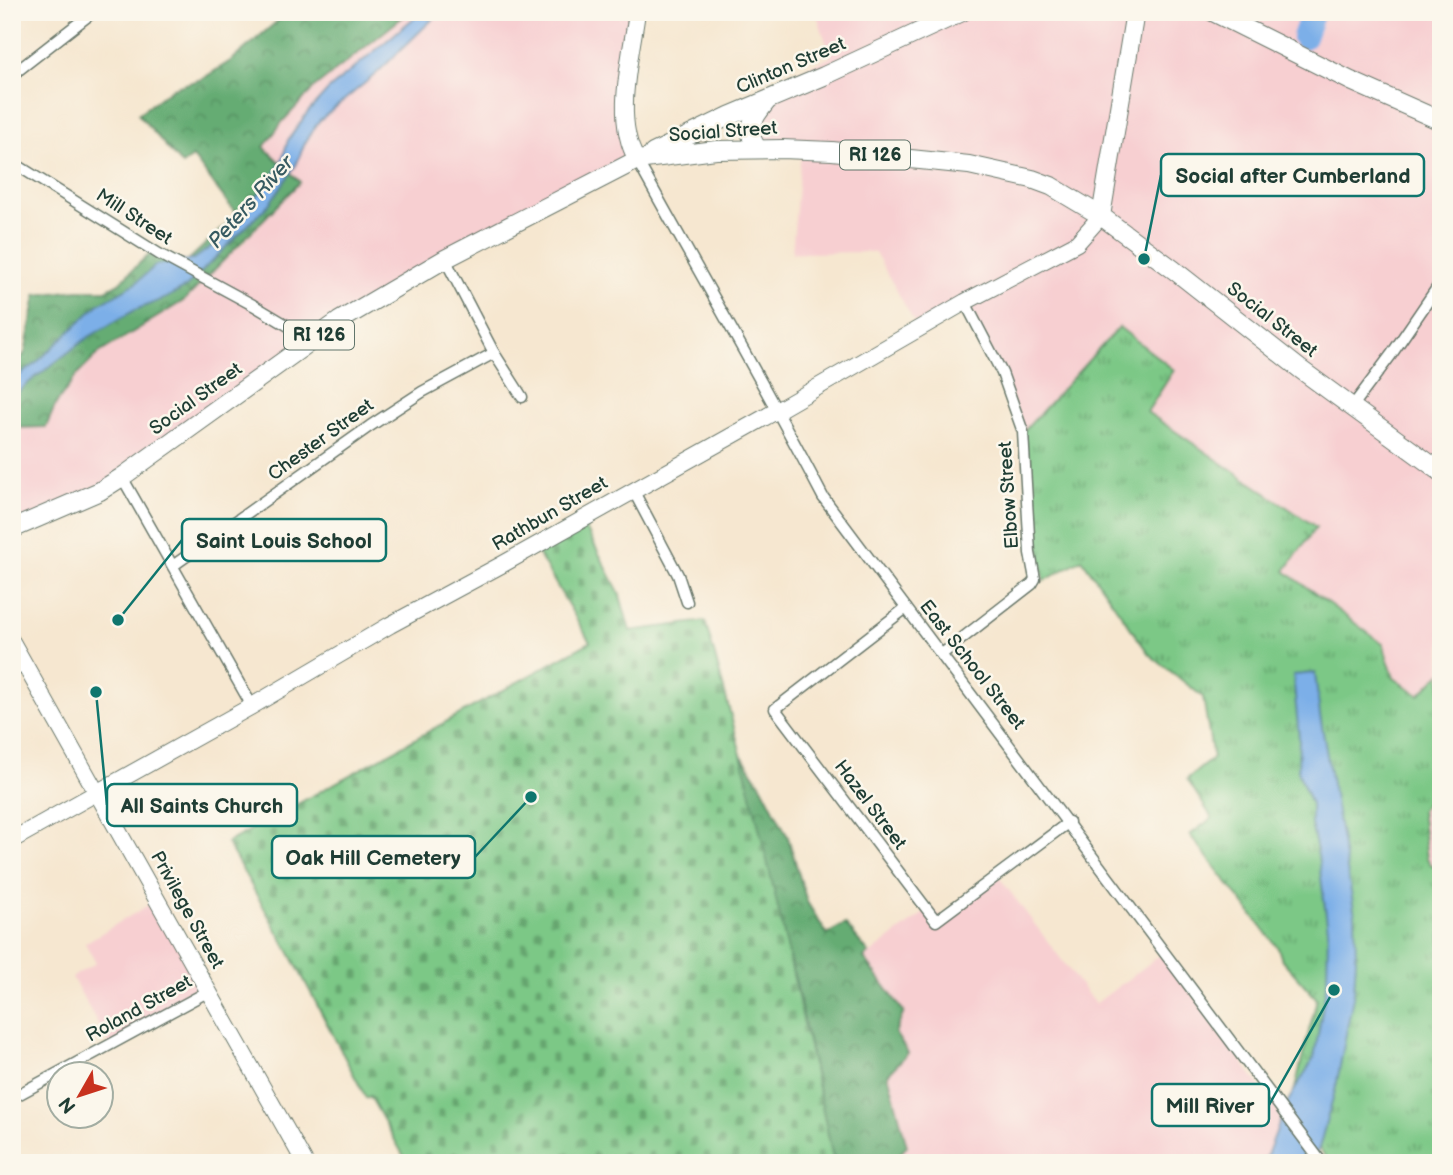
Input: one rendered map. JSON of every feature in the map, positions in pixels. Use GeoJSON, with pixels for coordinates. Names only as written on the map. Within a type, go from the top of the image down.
{"type":"FeatureCollection","features":[{"type":"Feature","properties":{"kind":"main road"},"geometry":{"type":"LineString","coordinates":[[637,12],[625,109],[626,133],[638,160]]}},
{"type":"Feature","properties":{"kind":"main road","name":"Clinton Street"},"geometry":{"type":"LineString","coordinates":[[638,160],[729,116],[962,12]]}},
{"type":"Feature","properties":{"kind":"main road"},"geometry":{"type":"LineString","coordinates":[[1101,216],[1135,12]]}},
{"type":"Feature","properties":{"kind":"main road"},"geometry":{"type":"LineString","coordinates":[[1213,12],[1441,121]]}},
{"type":"Feature","properties":{"kind":"main road"},"geometry":{"type":"LineString","coordinates":[[758,149],[752,142],[751,122],[767,101]]}},
{"type":"Feature","properties":{"kind":"main road","name":"Social Street"},"geometry":{"type":"LineString","coordinates":[[12,529],[89,496],[122,477],[339,321],[445,259],[638,160],[716,150],[832,151],[991,169],[1051,186],[1101,216],[1441,472]]}},
{"type":"Feature","properties":{"kind":"main road","name":"Rathbun Street"},"geometry":{"type":"LineString","coordinates":[[12,840],[252,706],[390,625],[503,565],[778,410],[965,302],[1077,243],[1087,235],[1101,216]]}},
{"type":"Feature","properties":{"kind":"main road","name":"Privilege Street"},"geometry":{"type":"LineString","coordinates":[[12,642],[19,668],[97,794],[304,1163]]}},
{"type":"Feature","properties":{"kind":"street"},"geometry":{"type":"LineString","coordinates":[[12,75],[93,12]]}},
{"type":"Feature","properties":{"kind":"street","name":"East School Street"},"geometry":{"type":"LineString","coordinates":[[638,160],[824,496],[1320,1160]]}},
{"type":"Feature","properties":{"kind":"street","name":"Mill Street"},"geometry":{"type":"LineString","coordinates":[[12,162],[159,254],[312,340]]}},
{"type":"Feature","properties":{"kind":"street"},"geometry":{"type":"LineString","coordinates":[[445,259],[494,353],[522,397]]}},
{"type":"Feature","properties":{"kind":"street"},"geometry":{"type":"LineString","coordinates":[[1352,407],[1441,282]]}},
{"type":"Feature","properties":{"kind":"street","name":"Elbow Street"},"geometry":{"type":"LineString","coordinates":[[942,654],[1035,579],[1030,553],[1023,432],[1002,373],[965,302]]}},
{"type":"Feature","properties":{"kind":"street","name":"Chester Street"},"geometry":{"type":"LineString","coordinates":[[174,565],[370,426],[422,392],[494,353]]}},
{"type":"Feature","properties":{"kind":"street"},"geometry":{"type":"LineString","coordinates":[[122,477],[252,706]]}},
{"type":"Feature","properties":{"kind":"street"},"geometry":{"type":"LineString","coordinates":[[633,490],[678,575],[687,603]]}},
{"type":"Feature","properties":{"kind":"street","name":"Hazel Street"},"geometry":{"type":"LineString","coordinates":[[906,608],[775,709],[936,921],[1069,822]]}},
{"type":"Feature","properties":{"kind":"street","name":"Roland Street"},"geometry":{"type":"LineString","coordinates":[[12,1098],[209,991]]}},
{"type":"Feature","properties":{"kind":"shaded area"},"geometry":{"type":"Polygon","coordinates":[[[409,12],[636,12],[626,104],[635,160],[438,263],[124,476],[12,529],[12,428],[46,427],[56,404],[77,375],[99,353],[125,339],[214,270],[243,243],[299,182],[263,147],[314,88],[409,12]]]}},
{"type":"Feature","properties":{"kind":"shaded area"},"geometry":{"type":"Polygon","coordinates":[[[816,12],[1441,12],[1441,673],[1419,695],[1394,678],[1383,644],[1284,571],[1316,527],[1146,412],[1119,327],[1023,432],[1003,378],[964,305],[917,327],[875,252],[792,253],[801,152],[752,138],[736,101],[831,57],[816,12]]]}},
{"type":"Feature","properties":{"kind":"shaded area"},"geometry":{"type":"Polygon","coordinates":[[[1441,782],[1441,866],[1432,866],[1426,858],[1421,810],[1441,782]]]}},
{"type":"Feature","properties":{"kind":"shaded area"},"geometry":{"type":"Polygon","coordinates":[[[999,877],[1095,1004],[1163,953],[1283,1118],[1264,1163],[892,1163],[907,1146],[888,1074],[895,1033],[864,958],[932,907],[941,919],[999,877]]]}},
{"type":"Feature","properties":{"kind":"shaded area"},"geometry":{"type":"Polygon","coordinates":[[[160,898],[212,991],[110,1046],[72,977],[96,963],[85,943],[160,898]]]}},
{"type":"Feature","properties":{"kind":"green space"},"geometry":{"type":"Polygon","coordinates":[[[288,12],[409,12],[314,88],[283,121],[264,147],[300,182],[185,300],[99,353],[77,375],[56,404],[46,427],[12,428],[12,368],[25,353],[36,295],[106,290],[119,283],[153,250],[184,264],[237,215],[193,157],[182,165],[138,114],[173,88],[202,79],[232,60],[288,12]]]}},
{"type":"Feature","properties":{"kind":"green space"},"geometry":{"type":"Polygon","coordinates":[[[1119,327],[1174,370],[1147,412],[1316,527],[1285,571],[1383,644],[1394,678],[1419,695],[1441,673],[1441,782],[1421,810],[1427,858],[1432,866],[1441,866],[1441,1163],[1330,1163],[1290,1108],[1317,999],[1282,960],[1278,948],[1190,835],[1212,818],[1187,779],[1213,758],[1203,697],[1149,654],[1082,559],[1044,581],[1023,432],[1119,327]]]}},
{"type":"Feature","properties":{"kind":"green space"},"geometry":{"type":"Polygon","coordinates":[[[582,521],[619,592],[630,631],[705,621],[758,823],[834,1163],[403,1163],[406,1160],[370,1096],[366,1098],[290,953],[227,843],[590,642],[536,550],[582,521]]]}},
{"type":"Feature","properties":{"kind":"green space"},"geometry":{"type":"Polygon","coordinates":[[[738,750],[762,786],[788,837],[807,902],[827,934],[845,924],[869,953],[864,958],[904,1012],[895,1033],[908,1053],[888,1074],[907,1146],[892,1163],[834,1163],[796,983],[738,750]]]}},
{"type":"Feature","properties":{"kind":"water"},"geometry":{"type":"Polygon","coordinates":[[[421,12],[440,12],[377,73],[319,121],[305,143],[296,165],[269,204],[186,287],[135,310],[87,338],[12,398],[12,380],[33,366],[99,304],[136,283],[156,265],[194,259],[219,241],[273,177],[288,140],[308,112],[328,90],[421,12]]]}},
{"type":"Feature","properties":{"kind":"water"},"geometry":{"type":"Polygon","coordinates":[[[1315,673],[1355,915],[1354,992],[1336,1087],[1319,1148],[1312,1163],[1264,1163],[1288,1101],[1314,1058],[1327,981],[1328,930],[1311,824],[1311,804],[1298,772],[1299,738],[1293,675],[1315,673]]]}},
{"type":"Feature","properties":{"kind":"waterway"},"geometry":{"type":"LineString","coordinates":[[1304,37],[1313,12]]}},
{"type":"Feature","properties":{"kind":"place","name":"Social after Cumberland"},"geometry":{"type":"Point","coordinates":[1144,259]}},
{"type":"Feature","properties":{"kind":"place","name":"Saint Louis School"},"geometry":{"type":"Point","coordinates":[118,620]}},
{"type":"Feature","properties":{"kind":"place","name":"All Saints Church"},"geometry":{"type":"Point","coordinates":[96,692]}},
{"type":"Feature","properties":{"kind":"place","name":"Oak Hill Cemetery"},"geometry":{"type":"Point","coordinates":[531,797]}},
{"type":"Feature","properties":{"kind":"place","name":"Mill River"},"geometry":{"type":"Point","coordinates":[1334,990]}},
{"type":"Feature","properties":{"kind":"water label","name":"Peters River"},"geometry":{"type":"Point","coordinates":[251,202]}}]}
